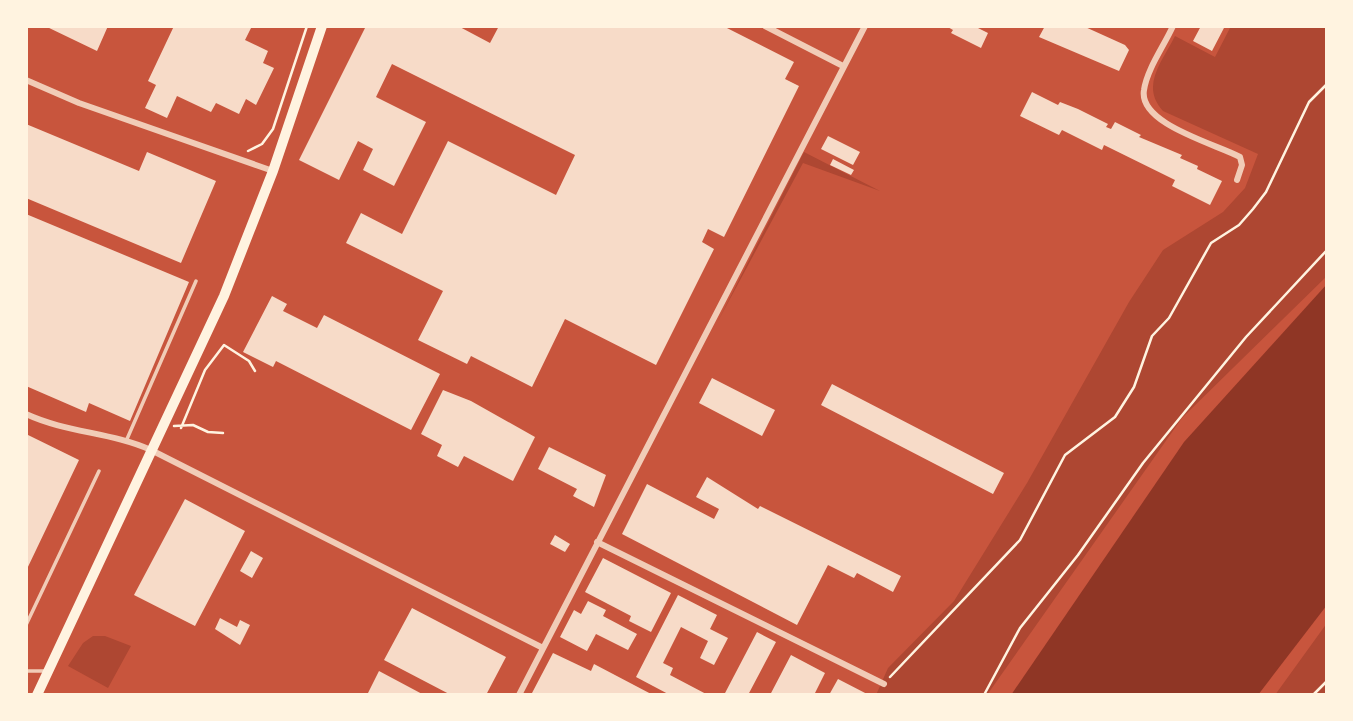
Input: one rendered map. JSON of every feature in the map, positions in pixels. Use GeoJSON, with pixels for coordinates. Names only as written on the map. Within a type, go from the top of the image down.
{"type":"FeatureCollection","features":[{"type":"Feature","properties":{"kind":"main road"},"geometry":{"type":"LineString","coordinates":[[37,695],[219,307],[273,171],[322,26]]}},
{"type":"Feature","properties":{"kind":"street"},"geometry":{"type":"LineString","coordinates":[[765,26],[843,66]]}},
{"type":"Feature","properties":{"kind":"street"},"geometry":{"type":"LineString","coordinates":[[519,695],[865,26]]}},
{"type":"Feature","properties":{"kind":"street"},"geometry":{"type":"LineString","coordinates":[[1173,26],[1144,89],[1148,109],[1155,118],[1240,157],[1242,165],[1237,180]]}},
{"type":"Feature","properties":{"kind":"street"},"geometry":{"type":"LineString","coordinates":[[26,80],[79,103],[273,171]]}},
{"type":"Feature","properties":{"kind":"street"},"geometry":{"type":"LineString","coordinates":[[26,414],[57,427],[127,439],[152,450],[542,648]]}},
{"type":"Feature","properties":{"kind":"street"},"geometry":{"type":"LineString","coordinates":[[597,542],[884,684]]}},
{"type":"Feature","properties":{"kind":"lane"},"geometry":{"type":"LineString","coordinates":[[127,439],[196,281]]}},
{"type":"Feature","properties":{"kind":"lane"},"geometry":{"type":"LineString","coordinates":[[26,625],[99,471]]}},
{"type":"Feature","properties":{"kind":"lane"},"geometry":{"type":"LineString","coordinates":[[26,671],[48,671]]}},
{"type":"Feature","properties":{"kind":"path"},"geometry":{"type":"LineString","coordinates":[[236,158],[239,151],[245,152],[262,144],[273,128],[307,26]]}},
{"type":"Feature","properties":{"kind":"path"},"geometry":{"type":"LineString","coordinates":[[884,684],[1020,540],[1065,455],[1115,417],[1134,387],[1152,336],[1169,318],[1211,243],[1239,225],[1266,192],[1309,102],[1327,84]]}},
{"type":"Feature","properties":{"kind":"path"},"geometry":{"type":"LineString","coordinates":[[984,695],[1020,628],[1078,555],[1160,442],[1246,337],[1327,250]]}},
{"type":"Feature","properties":{"kind":"path"},"geometry":{"type":"LineString","coordinates":[[180,428],[205,370],[224,345],[249,361],[255,371]]}},
{"type":"Feature","properties":{"kind":"path"},"geometry":{"type":"LineString","coordinates":[[164,423],[180,428],[193,425],[208,432],[223,433]]}},
{"type":"Feature","properties":{"kind":"path"},"geometry":{"type":"LineString","coordinates":[[1313,695],[1327,681]]}},
{"type":"Feature","properties":{"kind":"shaded area"},"geometry":{"type":"Polygon","coordinates":[[[1231,26],[1327,26],[1327,276],[1182,418],[987,695],[876,695],[888,668],[954,601],[1027,483],[1129,302],[1163,250],[1223,212],[1245,188],[1258,154],[1163,111],[1153,92],[1159,65],[1175,36],[1215,57],[1231,26]]]}},
{"type":"Feature","properties":{"kind":"shaded area"},"geometry":{"type":"Polygon","coordinates":[[[804,152],[880,191],[803,163],[717,323],[804,152]]]}},
{"type":"Feature","properties":{"kind":"shaded area"},"geometry":{"type":"Polygon","coordinates":[[[1327,284],[1327,605],[1258,695],[1011,695],[1184,442],[1327,284]]]}},
{"type":"Feature","properties":{"kind":"shaded area"},"geometry":{"type":"Polygon","coordinates":[[[1327,623],[1327,695],[1275,695],[1327,623]]]}},
{"type":"Feature","properties":{"kind":"shaded area"},"geometry":{"type":"Polygon","coordinates":[[[93,636],[105,636],[131,646],[108,688],[68,666],[83,643],[93,636]]]}},
{"type":"Feature","properties":{"kind":"building"},"geometry":{"type":"Polygon","coordinates":[[[45,26],[108,26],[97,51],[45,26]]]}},
{"type":"Feature","properties":{"kind":"building"},"geometry":{"type":"Polygon","coordinates":[[[174,26],[252,26],[245,40],[268,51],[263,63],[274,68],[256,105],[246,99],[239,114],[216,103],[211,112],[177,96],[167,118],[145,108],[156,85],[148,81],[174,26]]]}},
{"type":"Feature","properties":{"kind":"building"},"geometry":{"type":"Polygon","coordinates":[[[366,26],[458,26],[490,43],[499,26],[723,26],[794,62],[785,79],[799,86],[724,237],[708,229],[702,242],[714,249],[656,365],[565,319],[532,387],[471,356],[467,364],[418,340],[443,291],[346,243],[361,213],[402,234],[448,141],[556,195],[575,155],[392,64],[376,97],[426,122],[394,186],[363,170],[373,149],[358,141],[339,180],[299,160],[366,26]]]}},
{"type":"Feature","properties":{"kind":"building"},"geometry":{"type":"Polygon","coordinates":[[[946,26],[974,26],[988,33],[981,48],[951,33],[953,30],[946,26]]]}},
{"type":"Feature","properties":{"kind":"building"},"geometry":{"type":"Polygon","coordinates":[[[1045,26],[1083,26],[1125,45],[1129,50],[1119,71],[1039,37],[1045,26]]]}},
{"type":"Feature","properties":{"kind":"building"},"geometry":{"type":"Polygon","coordinates":[[[1201,26],[1225,26],[1212,51],[1193,41],[1201,26]]]}},
{"type":"Feature","properties":{"kind":"building"},"geometry":{"type":"Polygon","coordinates":[[[1032,92],[1058,105],[1060,102],[1078,109],[1108,124],[1106,127],[1111,129],[1115,122],[1141,135],[1139,137],[1182,155],[1180,158],[1222,181],[1210,205],[1172,186],[1175,180],[1104,145],[1102,150],[1062,130],[1059,135],[1020,116],[1032,92]]]}},
{"type":"Feature","properties":{"kind":"building"},"geometry":{"type":"Polygon","coordinates":[[[26,124],[139,171],[147,152],[216,181],[181,263],[26,198],[26,124]]]}},
{"type":"Feature","properties":{"kind":"building"},"geometry":{"type":"Polygon","coordinates":[[[828,136],[860,152],[853,165],[821,149],[828,136]]]}},
{"type":"Feature","properties":{"kind":"building"},"geometry":{"type":"Polygon","coordinates":[[[833,159],[854,170],[851,175],[830,165],[833,159]]]}},
{"type":"Feature","properties":{"kind":"building"},"geometry":{"type":"Polygon","coordinates":[[[26,214],[189,282],[130,421],[89,403],[86,412],[26,386],[26,214]]]}},
{"type":"Feature","properties":{"kind":"building"},"geometry":{"type":"Polygon","coordinates":[[[272,296],[287,304],[283,311],[317,328],[324,315],[440,374],[411,430],[276,361],[273,367],[243,352],[272,296]]]}},
{"type":"Feature","properties":{"kind":"building"},"geometry":{"type":"Polygon","coordinates":[[[712,378],[775,410],[762,436],[699,403],[712,378]]]}},
{"type":"Feature","properties":{"kind":"building"},"geometry":{"type":"Polygon","coordinates":[[[832,384],[1004,473],[993,494],[821,405],[832,384]]]}},
{"type":"Feature","properties":{"kind":"building"},"geometry":{"type":"Polygon","coordinates":[[[443,390],[471,401],[535,437],[513,481],[464,456],[458,467],[437,456],[442,445],[421,434],[443,390]]]}},
{"type":"Feature","properties":{"kind":"building"},"geometry":{"type":"Polygon","coordinates":[[[26,434],[79,460],[26,571],[26,434]]]}},
{"type":"Feature","properties":{"kind":"building"},"geometry":{"type":"Polygon","coordinates":[[[549,447],[606,475],[594,507],[573,496],[577,489],[538,469],[549,447]]]}},
{"type":"Feature","properties":{"kind":"building"},"geometry":{"type":"Polygon","coordinates":[[[707,477],[758,509],[760,506],[901,576],[893,592],[857,573],[854,578],[828,565],[797,625],[622,534],[647,484],[714,519],[719,509],[696,497],[707,477]]]}},
{"type":"Feature","properties":{"kind":"building"},"geometry":{"type":"Polygon","coordinates":[[[185,499],[245,531],[195,626],[134,595],[185,499]]]}},
{"type":"Feature","properties":{"kind":"building"},"geometry":{"type":"Polygon","coordinates":[[[555,535],[570,544],[565,552],[550,544],[555,535]]]}},
{"type":"Feature","properties":{"kind":"building"},"geometry":{"type":"Polygon","coordinates":[[[251,551],[263,558],[252,578],[240,571],[251,551]]]}},
{"type":"Feature","properties":{"kind":"building"},"geometry":{"type":"Polygon","coordinates":[[[603,558],[671,593],[651,632],[629,621],[631,616],[585,592],[603,558]]]}},
{"type":"Feature","properties":{"kind":"building"},"geometry":{"type":"Polygon","coordinates":[[[678,595],[717,615],[710,629],[728,638],[714,665],[700,658],[708,641],[681,627],[663,663],[673,668],[670,675],[708,695],[670,695],[636,677],[678,595]]]}},
{"type":"Feature","properties":{"kind":"building"},"geometry":{"type":"Polygon","coordinates":[[[588,601],[606,610],[603,616],[637,634],[628,650],[596,634],[587,651],[560,637],[574,610],[581,614],[588,601]]]}},
{"type":"Feature","properties":{"kind":"building"},"geometry":{"type":"Polygon","coordinates":[[[412,608],[506,657],[486,695],[451,695],[384,660],[412,608]]]}},
{"type":"Feature","properties":{"kind":"building"},"geometry":{"type":"Polygon","coordinates":[[[220,618],[237,627],[240,620],[250,625],[240,645],[215,629],[220,618]]]}},
{"type":"Feature","properties":{"kind":"building"},"geometry":{"type":"Polygon","coordinates":[[[757,632],[776,642],[748,695],[724,695],[757,632]]]}},
{"type":"Feature","properties":{"kind":"building"},"geometry":{"type":"Polygon","coordinates":[[[553,653],[591,671],[594,664],[653,695],[536,695],[532,693],[553,653]]]}},
{"type":"Feature","properties":{"kind":"building"},"geometry":{"type":"Polygon","coordinates":[[[791,655],[825,673],[814,695],[770,695],[791,655]]]}},
{"type":"Feature","properties":{"kind":"building"},"geometry":{"type":"Polygon","coordinates":[[[379,671],[424,695],[367,695],[379,671]]]}},
{"type":"Feature","properties":{"kind":"building"},"geometry":{"type":"Polygon","coordinates":[[[838,679],[869,695],[829,695],[838,679]]]}}]}
